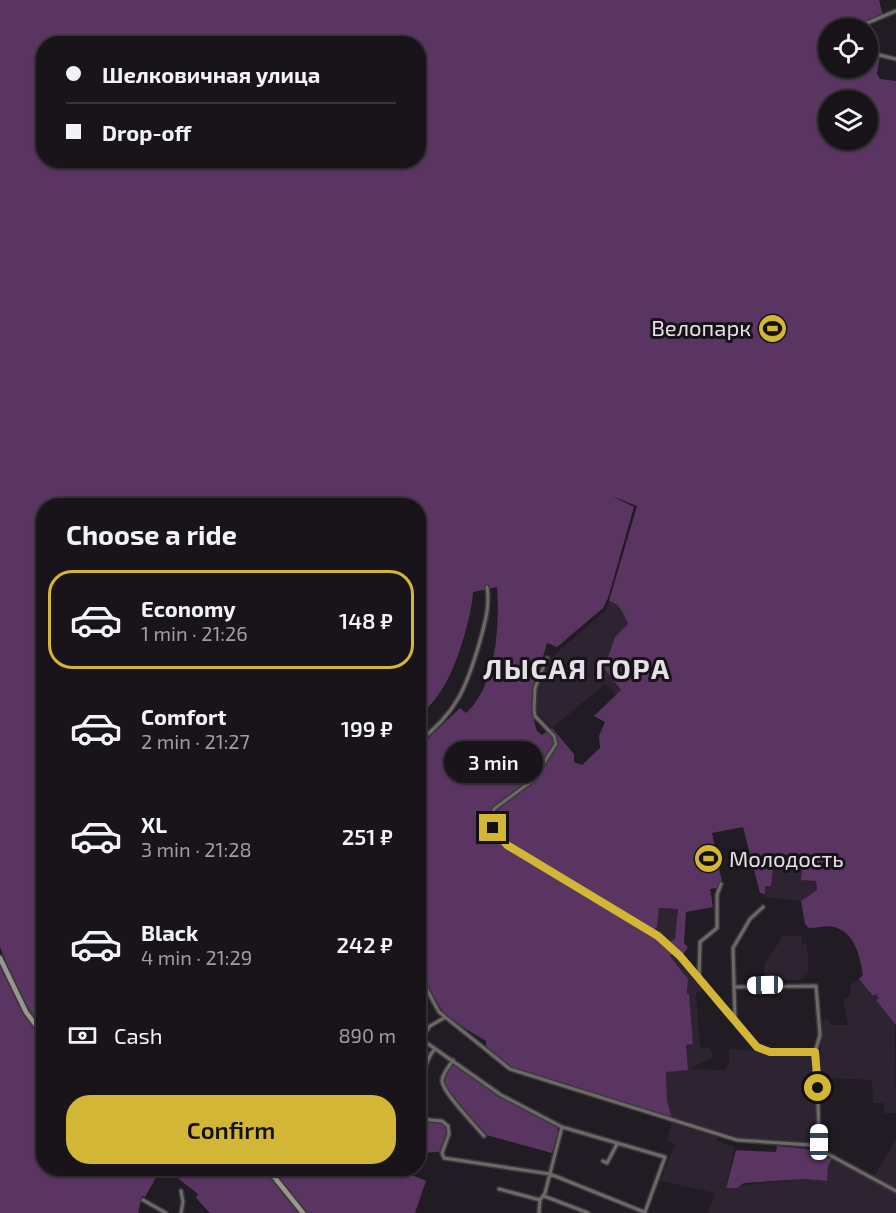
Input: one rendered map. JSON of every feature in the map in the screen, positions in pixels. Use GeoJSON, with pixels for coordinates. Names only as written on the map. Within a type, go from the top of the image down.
{"type":"FeatureCollection","features":[{"type":"Feature","properties":{"kind":"main road"},"geometry":{"type":"LineString","coordinates":[[0,958],[26,1012],[36,1025]]}},
{"type":"Feature","properties":{"kind":"main road"},"geometry":{"type":"LineString","coordinates":[[273,1176],[303,1213]]}},
{"type":"Feature","properties":{"kind":"street"},"geometry":{"type":"LineString","coordinates":[[878,18],[896,11]]}},
{"type":"Feature","properties":{"kind":"street"},"geometry":{"type":"LineString","coordinates":[[878,55],[896,59]]}},
{"type":"Feature","properties":{"kind":"street"},"geometry":{"type":"LineString","coordinates":[[426,736],[459,700],[471,676],[485,625],[489,599],[487,587]]}},
{"type":"Feature","properties":{"kind":"street"},"geometry":{"type":"LineString","coordinates":[[546,658],[535,688],[534,710],[535,716],[554,736],[555,744],[532,781],[494,809],[493,828],[507,845],[658,936],[699,979],[757,1047],[763,1050],[815,1052]]}},
{"type":"Feature","properties":{"kind":"street"},"geometry":{"type":"LineString","coordinates":[[699,979],[700,942],[717,928],[717,895],[720,884]]}},
{"type":"Feature","properties":{"kind":"street"},"geometry":{"type":"LineString","coordinates":[[735,1021],[733,948],[750,919],[762,907]]}},
{"type":"Feature","properties":{"kind":"street"},"geometry":{"type":"LineString","coordinates":[[735,987],[816,986],[820,1035],[815,1052],[818,1074],[819,1148]]}},
{"type":"Feature","properties":{"kind":"street"},"geometry":{"type":"LineString","coordinates":[[426,987],[444,1018],[510,1069],[737,1140],[806,1143],[896,1191]]}},
{"type":"Feature","properties":{"kind":"street"},"geometry":{"type":"LineString","coordinates":[[426,1031],[444,1018]]}},
{"type":"Feature","properties":{"kind":"street"},"geometry":{"type":"LineString","coordinates":[[426,1042],[501,1095],[562,1127],[639,1151],[652,1151],[665,1157],[645,1213],[550,1174],[444,1158],[442,1153],[449,1134],[448,1126],[442,1120],[426,1119]]}},
{"type":"Feature","properties":{"kind":"street"},"geometry":{"type":"LineString","coordinates":[[426,1062],[435,1049]]}},
{"type":"Feature","properties":{"kind":"street"},"geometry":{"type":"LineString","coordinates":[[453,1060],[442,1077],[443,1087],[447,1096],[461,1108],[484,1136]]}},
{"type":"Feature","properties":{"kind":"street"},"geometry":{"type":"LineString","coordinates":[[539,1213],[540,1200],[544,1196],[562,1127]]}},
{"type":"Feature","properties":{"kind":"street"},"geometry":{"type":"LineString","coordinates":[[603,1161],[607,1163],[617,1144]]}},
{"type":"Feature","properties":{"kind":"street"},"geometry":{"type":"LineString","coordinates":[[499,1189],[540,1200]]}},
{"type":"Feature","properties":{"kind":"street"},"geometry":{"type":"LineString","coordinates":[[181,1191],[183,1202],[181,1213]]}},
{"type":"Feature","properties":{"kind":"street"},"geometry":{"type":"LineString","coordinates":[[544,1196],[588,1213]]}},
{"type":"Feature","properties":{"kind":"street"},"geometry":{"type":"LineString","coordinates":[[143,1200],[166,1213]]}},
{"type":"Feature","properties":{"kind":"shaded area"},"geometry":{"type":"Polygon","coordinates":[[[0,0],[879,0],[883,16],[878,18],[818,18],[818,78],[878,78],[878,76],[880,79],[896,81],[896,1025],[876,1000],[879,998],[876,994],[873,996],[859,979],[863,975],[860,961],[849,936],[834,927],[809,928],[805,924],[801,901],[817,890],[816,881],[801,880],[803,858],[775,853],[771,886],[765,886],[765,894],[760,893],[743,827],[712,833],[723,887],[710,889],[713,907],[686,912],[684,943],[688,947],[682,956],[676,951],[670,956],[688,979],[687,993],[689,994],[693,1044],[686,1045],[688,1070],[666,1072],[667,1101],[672,1118],[512,1068],[486,1047],[486,1041],[446,1017],[426,983],[426,740],[460,708],[466,713],[484,687],[494,654],[498,603],[497,587],[473,592],[466,628],[453,669],[440,693],[426,710],[426,498],[36,498],[36,1020],[20,995],[0,947],[0,0]],[[612,496],[634,507],[608,598],[603,608],[557,647],[547,643],[537,676],[533,709],[537,731],[542,735],[552,728],[574,754],[574,762],[582,765],[600,748],[599,736],[605,722],[594,716],[621,690],[604,668],[615,637],[628,624],[619,607],[609,601],[637,506],[612,496]],[[659,908],[657,927],[653,931],[668,942],[675,939],[678,909],[659,908]]]}},
{"type":"Feature","properties":{"kind":"shaded area"},"geometry":{"type":"Polygon","coordinates":[[[609,601],[621,608],[628,624],[615,637],[622,690],[616,695],[605,684],[552,728],[535,710],[536,689],[544,667],[552,657],[606,610],[609,601]]]}},
{"type":"Feature","properties":{"kind":"shaded area"},"geometry":{"type":"Polygon","coordinates":[[[775,853],[803,858],[816,881],[817,890],[801,901],[764,897],[765,886],[771,885],[775,853]]]}},
{"type":"Feature","properties":{"kind":"shaded area"},"geometry":{"type":"Polygon","coordinates":[[[659,908],[678,909],[675,939],[668,942],[653,931],[657,926],[659,908]]]}},
{"type":"Feature","properties":{"kind":"shaded area"},"geometry":{"type":"Polygon","coordinates":[[[783,936],[801,936],[801,942],[807,945],[809,971],[799,980],[765,980],[764,965],[783,936]]]}},
{"type":"Feature","properties":{"kind":"shaded area"},"geometry":{"type":"Polygon","coordinates":[[[675,952],[705,989],[696,993],[700,1047],[710,1048],[713,1057],[690,1069],[725,1070],[729,1065],[729,1049],[813,1054],[816,1076],[815,1142],[744,1139],[672,1118],[667,1101],[666,1071],[688,1070],[686,1045],[693,1044],[687,977],[670,956],[675,952]]]}},
{"type":"Feature","properties":{"kind":"shaded area"},"geometry":{"type":"Polygon","coordinates":[[[0,962],[19,1003],[36,1030],[36,1176],[157,1176],[145,1197],[142,1196],[138,1213],[0,1213],[0,962]]]}},
{"type":"Feature","properties":{"kind":"shaded area"},"geometry":{"type":"Polygon","coordinates":[[[859,979],[873,996],[876,993],[879,998],[877,1000],[895,1021],[896,1113],[884,1113],[884,1103],[873,1103],[872,1080],[821,1078],[821,1020],[829,1019],[830,1025],[848,1025],[843,1000],[850,995],[850,986],[859,979]]]}},
{"type":"Feature","properties":{"kind":"shaded area"},"geometry":{"type":"Polygon","coordinates":[[[455,1063],[501,1097],[557,1127],[558,1132],[552,1153],[486,1135],[444,1086],[443,1078],[455,1063]]]}},
{"type":"Feature","properties":{"kind":"shaded area"},"geometry":{"type":"Polygon","coordinates":[[[426,1121],[442,1122],[447,1127],[446,1141],[439,1152],[426,1153],[426,1121]]]}},
{"type":"Feature","properties":{"kind":"shaded area"},"geometry":{"type":"Polygon","coordinates":[[[672,1123],[718,1137],[717,1141],[735,1147],[726,1187],[804,1179],[827,1181],[828,1166],[832,1159],[896,1193],[896,1213],[708,1213],[715,1193],[660,1181],[675,1144],[667,1141],[672,1123]]]}},
{"type":"Feature","properties":{"kind":"shaded area"},"geometry":{"type":"Polygon","coordinates":[[[896,1139],[896,1188],[874,1176],[896,1139]]]}},
{"type":"Feature","properties":{"kind":"shaded area"},"geometry":{"type":"Polygon","coordinates":[[[777,1146],[817,1150],[832,1159],[828,1166],[827,1181],[804,1179],[744,1183],[737,1188],[726,1188],[736,1150],[776,1152],[777,1146]]]}},
{"type":"Feature","properties":{"kind":"shaded area"},"geometry":{"type":"Polygon","coordinates":[[[175,1176],[271,1176],[301,1213],[210,1213],[196,1198],[198,1194],[175,1176]]]}},
{"type":"Feature","properties":{"kind":"shaded area"},"geometry":{"type":"Polygon","coordinates":[[[276,1176],[414,1176],[426,1181],[415,1213],[305,1213],[276,1176]]]}},
{"type":"Feature","properties":{"kind":"place","name":"Велопарк"},"geometry":{"type":"Point","coordinates":[772,328]}},
{"type":"Feature","properties":{"kind":"place","name":"Молодость"},"geometry":{"type":"Point","coordinates":[708,859]}},
{"type":"Feature","properties":{"kind":"district","name":"ЛЫСАЯ ГОРА"},"geometry":{"type":"Point","coordinates":[577,669]}},
{"type":"Feature","properties":{"kind":"route"},"geometry":{"type":"LineString","coordinates":[[493,828],[498,837],[507,845],[667,942],[757,1047],[770,1052],[815,1052],[818,1088]]}}]}
